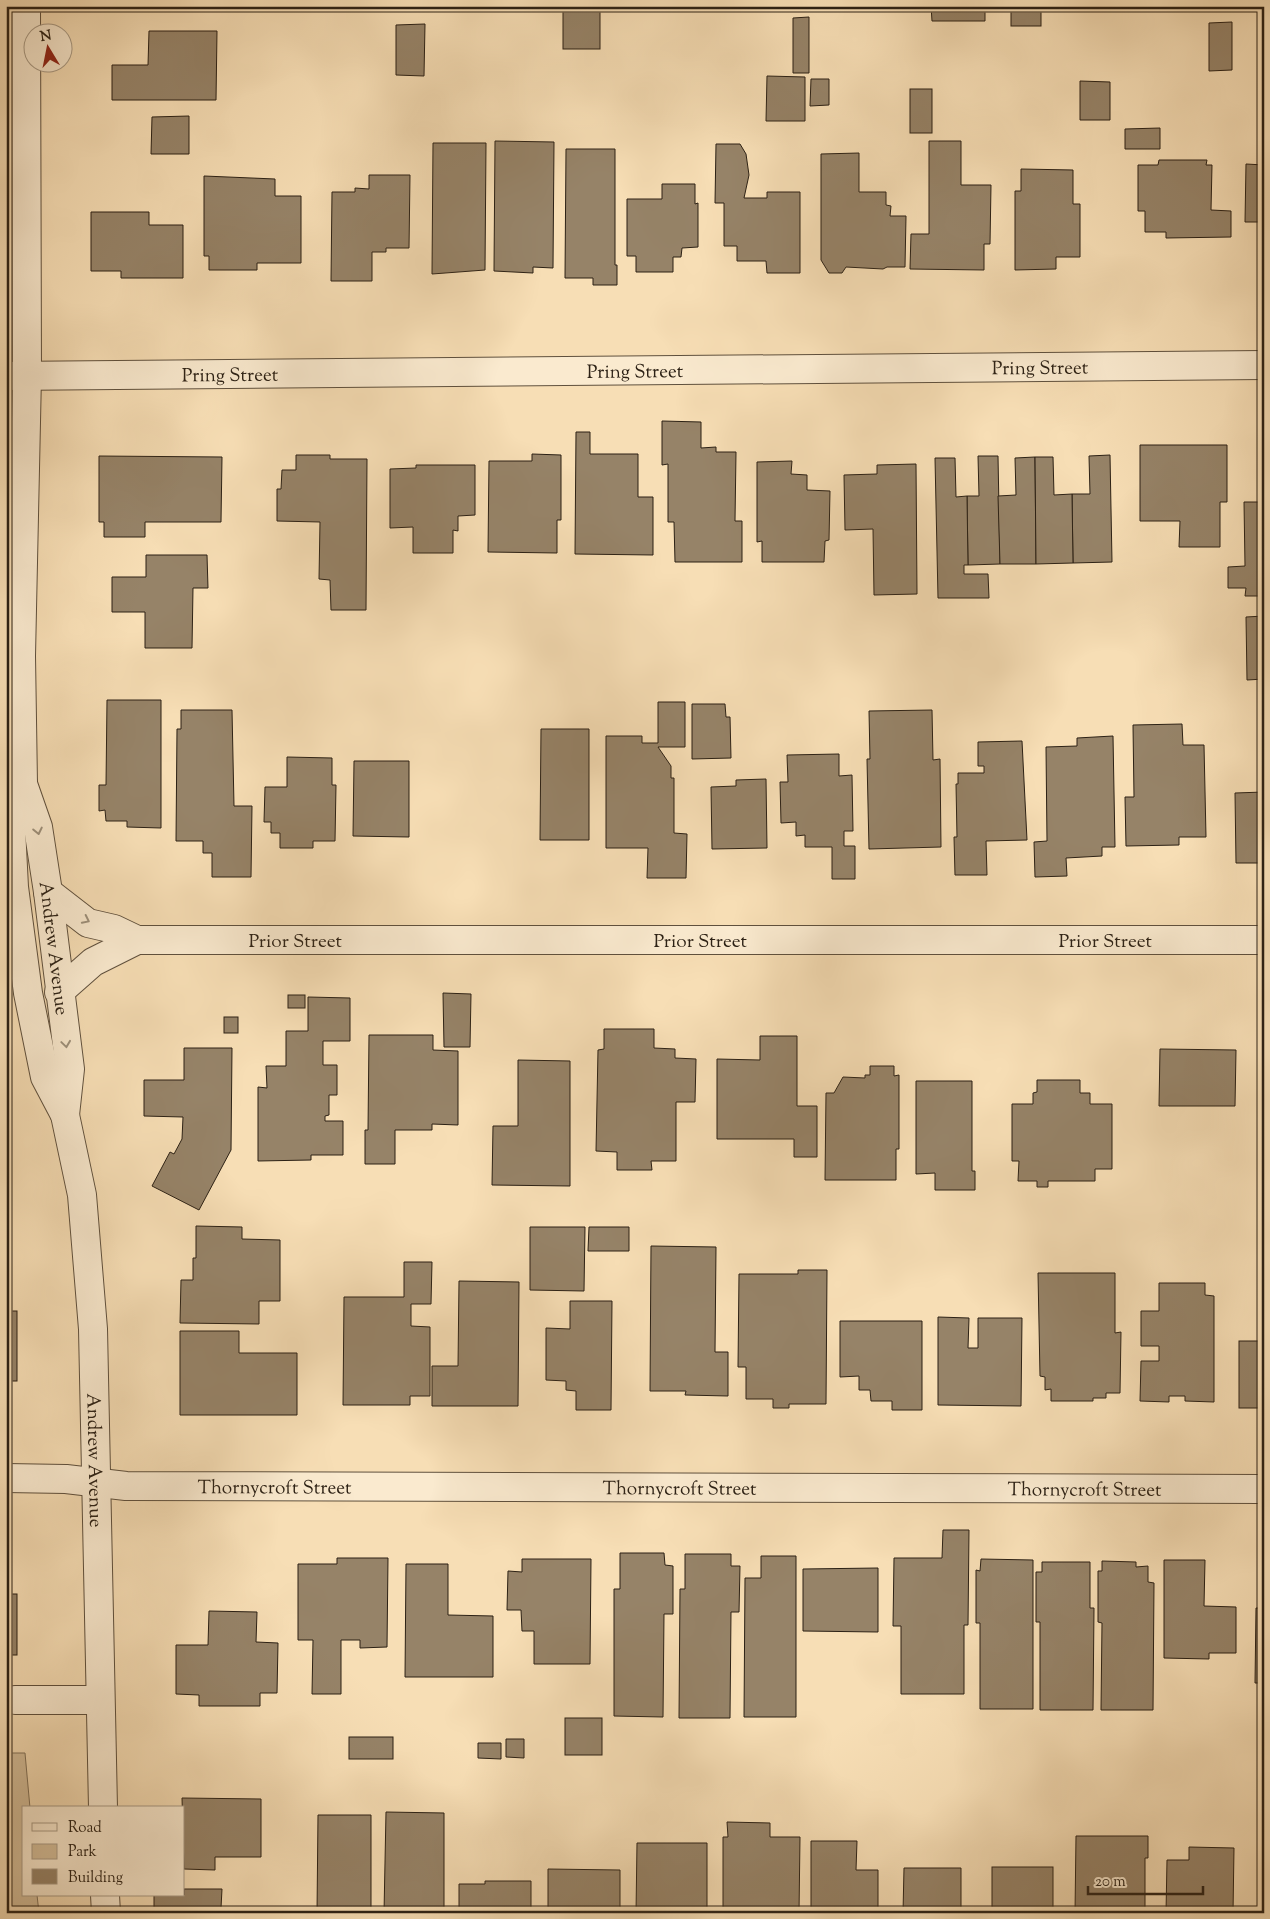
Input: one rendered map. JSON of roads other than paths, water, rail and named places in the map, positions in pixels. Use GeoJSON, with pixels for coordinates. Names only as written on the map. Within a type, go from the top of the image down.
{"type":"FeatureCollection","features":[{"type":"Feature","properties":{"kind":"street","name":"Andrew Avenue"},"geometry":{"type":"LineString","coordinates":[[26,6],[17,376],[23,784],[11,826],[10,886],[28,993],[45,1077],[65,1114],[82,1195],[90,1265],[103,1806]]}},
{"type":"Feature","properties":{"kind":"street","name":"Pring Street"},"geometry":{"type":"LineString","coordinates":[[17,376],[1264,365]]}},
{"type":"Feature","properties":{"kind":"street","name":"Andrew Avenue"},"geometry":{"type":"LineString","coordinates":[[23,784],[38,827],[48,892],[70,1069],[65,1114]]}},
{"type":"Feature","properties":{"kind":"street","name":"Prior Street"},"geometry":{"type":"LineString","coordinates":[[48,892],[88,923],[114,929],[137,940],[1264,940]]}},
{"type":"Feature","properties":{"kind":"street","name":"Prior Street"},"geometry":{"type":"LineString","coordinates":[[59,992],[93,962],[137,940]]}},
{"type":"Feature","properties":{"kind":"street"},"geometry":{"type":"LineString","coordinates":[[6,972],[28,993]]}},
{"type":"Feature","properties":{"kind":"street","name":"Thornycroft Street"},"geometry":{"type":"LineString","coordinates":[[6,1478],[95,1481],[126,1486],[1264,1489]]}},
{"type":"Feature","properties":{"kind":"street"},"geometry":{"type":"LineString","coordinates":[[15,1700],[100,1700]]}},
{"type":"Feature","properties":{"kind":"street"},"geometry":{"type":"LineString","coordinates":[[105,1896],[106,1913]]}}]}
